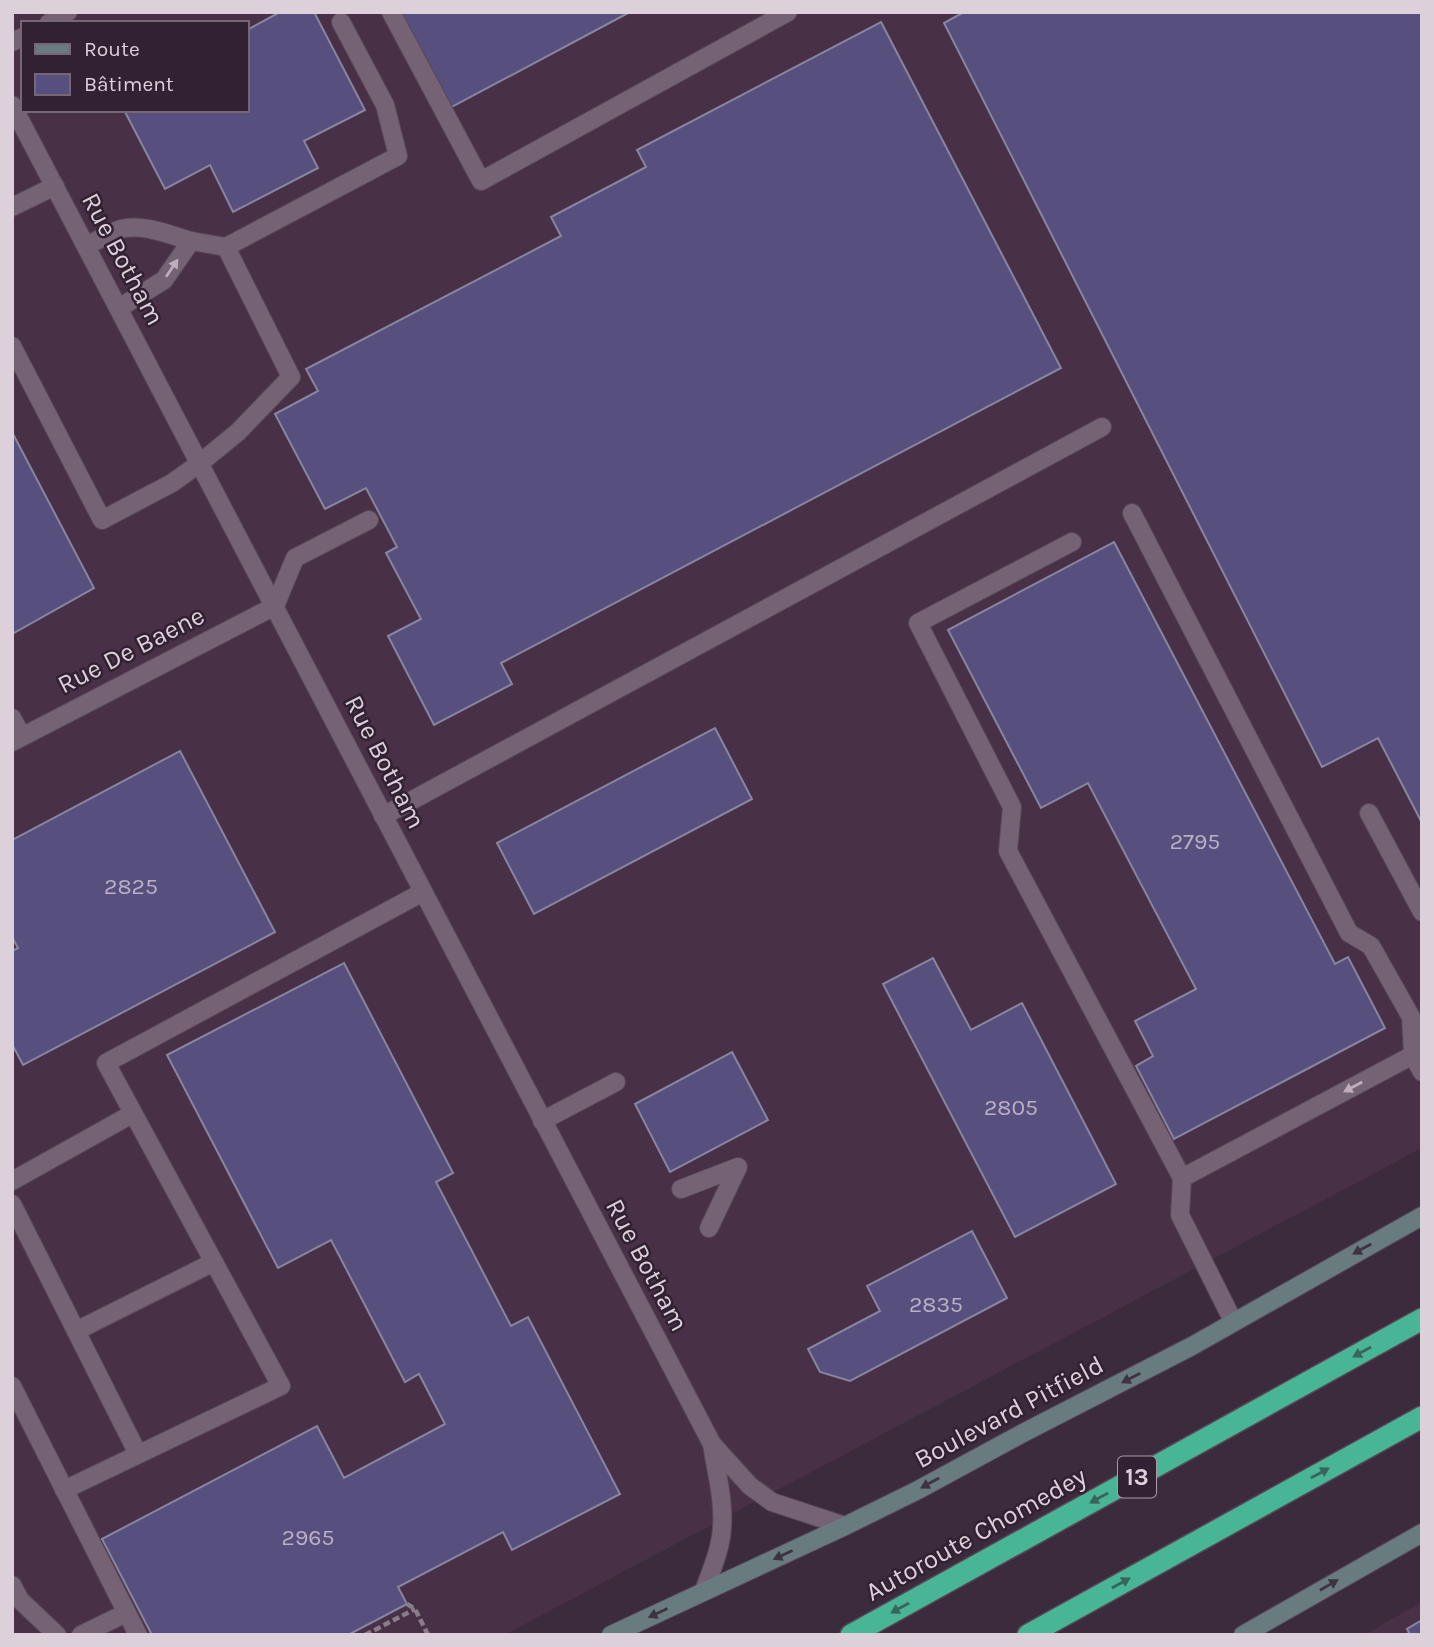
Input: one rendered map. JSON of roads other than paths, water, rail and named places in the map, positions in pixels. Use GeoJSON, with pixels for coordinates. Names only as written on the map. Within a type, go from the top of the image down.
{"type":"FeatureCollection","features":[{"type":"Feature","properties":{"kind":"highway","name":"Autoroute Chomedey"},"geometry":{"type":"LineString","coordinates":[[851,1635],[1422,1318]]}},
{"type":"Feature","properties":{"kind":"highway"},"geometry":{"type":"LineString","coordinates":[[1028,1635],[1422,1417]]}},
{"type":"Feature","properties":{"kind":"main road","name":"Boulevard Pitfield"},"geometry":{"type":"LineString","coordinates":[[611,1635],[845,1526],[1192,1346],[1422,1216]]}},
{"type":"Feature","properties":{"kind":"main road"},"geometry":{"type":"LineString","coordinates":[[1243,1635],[1422,1533]]}},
{"type":"Feature","properties":{"kind":"street"},"geometry":{"type":"LineString","coordinates":[[52,21],[68,12]]}},
{"type":"Feature","properties":{"kind":"street"},"geometry":{"type":"LineString","coordinates":[[391,12],[481,181],[788,12]]}},
{"type":"Feature","properties":{"kind":"street"},"geometry":{"type":"LineString","coordinates":[[86,246],[121,229],[132,228],[226,247],[398,156],[385,105],[341,22]]}},
{"type":"Feature","properties":{"kind":"street","name":"Rue Botham"},"geometry":{"type":"LineString","coordinates":[[12,104],[712,1444],[750,1486],[772,1502],[845,1526]]}},
{"type":"Feature","properties":{"kind":"street"},"geometry":{"type":"LineString","coordinates":[[12,207],[55,186]]}},
{"type":"Feature","properties":{"kind":"street"},"geometry":{"type":"LineString","coordinates":[[119,308],[164,280],[191,241]]}},
{"type":"Feature","properties":{"kind":"street"},"geometry":{"type":"LineString","coordinates":[[12,346],[102,520],[172,483],[200,463],[238,432],[291,377],[226,247]]}},
{"type":"Feature","properties":{"kind":"street"},"geometry":{"type":"LineString","coordinates":[[383,816],[1102,428]]}},
{"type":"Feature","properties":{"kind":"street"},"geometry":{"type":"LineString","coordinates":[[1132,513],[1349,933],[1371,946],[1411,1017],[1413,1055],[1422,1072]]}},
{"type":"Feature","properties":{"kind":"street"},"geometry":{"type":"LineString","coordinates":[[275,606],[295,558],[369,520]]}},
{"type":"Feature","properties":{"kind":"street"},"geometry":{"type":"LineString","coordinates":[[1072,542],[918,623],[1012,807],[1008,851],[1182,1178],[1180,1215],[1233,1321]]}},
{"type":"Feature","properties":{"kind":"street","name":"Rue De Baene"},"geometry":{"type":"LineString","coordinates":[[17,739],[275,606]]}},
{"type":"Feature","properties":{"kind":"street"},"geometry":{"type":"LineString","coordinates":[[12,718],[17,739]]}},
{"type":"Feature","properties":{"kind":"street"},"geometry":{"type":"LineString","coordinates":[[1369,813],[1422,912]]}},
{"type":"Feature","properties":{"kind":"street"},"geometry":{"type":"LineString","coordinates":[[64,1490],[281,1386],[106,1063],[423,892]]}},
{"type":"Feature","properties":{"kind":"street"},"geometry":{"type":"LineString","coordinates":[[1182,1178],[1413,1055]]}},
{"type":"Feature","properties":{"kind":"street"},"geometry":{"type":"LineString","coordinates":[[542,1121],[616,1082]]}},
{"type":"Feature","properties":{"kind":"street"},"geometry":{"type":"LineString","coordinates":[[12,1181],[132,1114]]}},
{"type":"Feature","properties":{"kind":"street"},"geometry":{"type":"LineString","coordinates":[[681,1189],[738,1167],[709,1228]]}},
{"type":"Feature","properties":{"kind":"street"},"geometry":{"type":"LineString","coordinates":[[12,1204],[138,1454]]}},
{"type":"Feature","properties":{"kind":"street"},"geometry":{"type":"LineString","coordinates":[[76,1331],[214,1262]]}},
{"type":"Feature","properties":{"kind":"street"},"geometry":{"type":"LineString","coordinates":[[12,1385],[138,1635]]}},
{"type":"Feature","properties":{"kind":"street","name":"Rue Botham"},"geometry":{"type":"LineString","coordinates":[[704,1591],[720,1544],[722,1528],[721,1499],[712,1444]]}},
{"type":"Feature","properties":{"kind":"street"},"geometry":{"type":"LineString","coordinates":[[12,1585],[20,1600],[57,1635]]}},
{"type":"Feature","properties":{"kind":"street"},"geometry":{"type":"LineString","coordinates":[[81,1635],[126,1613]]}}]}
